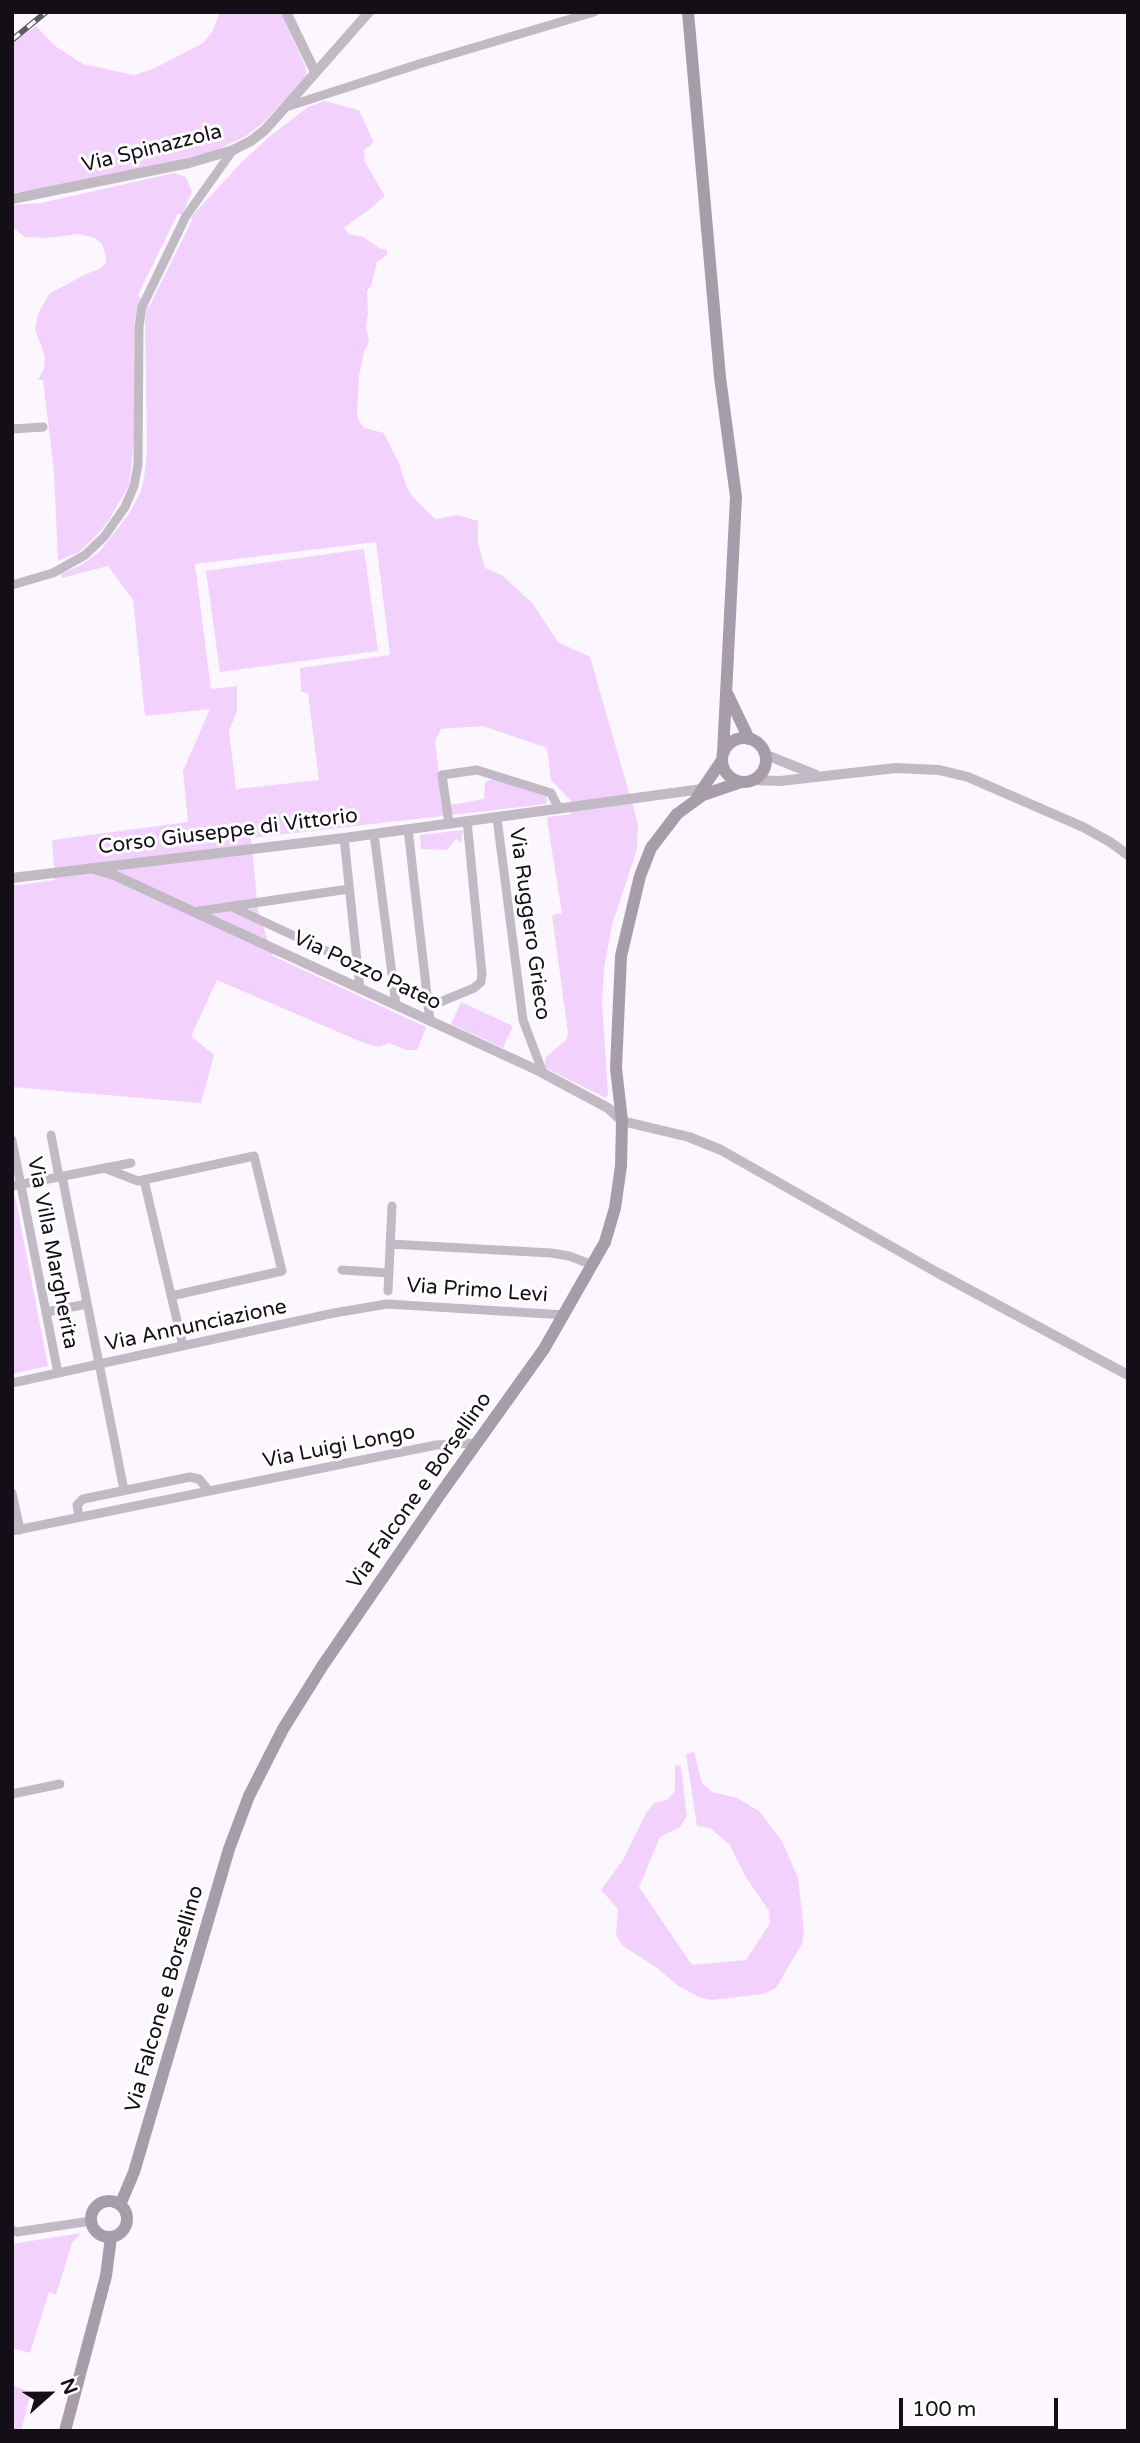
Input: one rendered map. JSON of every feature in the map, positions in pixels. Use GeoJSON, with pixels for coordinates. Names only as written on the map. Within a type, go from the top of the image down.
{"type":"FeatureCollection","features":[{"type":"Feature","properties":{"kind":"main road"},"geometry":{"type":"LineString","coordinates":[[688,12],[720,377],[736,497],[722,756],[725,772],[730,777],[747,781],[762,772],[765,760],[756,742],[749,739],[736,740],[726,747],[722,756]]}},
{"type":"Feature","properties":{"kind":"main road"},"geometry":{"type":"LineString","coordinates":[[727,692],[749,739]]}},
{"type":"Feature","properties":{"kind":"main road","name":"Via Falcone e Borsellino"},"geometry":{"type":"LineString","coordinates":[[120,2205],[134,2172],[229,1849],[249,1796],[283,1729],[323,1665],[565,1315],[605,1242],[615,1208],[621,1166],[622,1121],[616,1068],[618,1005],[621,957],[631,907],[651,848],[677,814],[698,794],[722,756]]}},
{"type":"Feature","properties":{"kind":"main road","name":"Via Falcone e Borsellino"},"geometry":{"type":"LineString","coordinates":[[698,794],[747,781]]}},
{"type":"Feature","properties":{"kind":"main road"},"geometry":{"type":"LineString","coordinates":[[103,2202],[120,2205],[125,2209],[127,2221],[122,2232],[105,2237],[95,2232],[91,2221],[93,2209],[103,2202]]}},
{"type":"Feature","properties":{"kind":"main road"},"geometry":{"type":"LineString","coordinates":[[65,2431],[106,2276],[111,2237]]}},
{"type":"Feature","properties":{"kind":"street"},"geometry":{"type":"LineString","coordinates":[[286,12],[315,72]]}},
{"type":"Feature","properties":{"kind":"street","name":"Via Spinazzola"},"geometry":{"type":"LineString","coordinates":[[12,199],[189,163],[233,150],[251,141],[265,130],[369,12]]}},
{"type":"Feature","properties":{"kind":"street"},"geometry":{"type":"LineString","coordinates":[[286,107],[594,12]]}},
{"type":"Feature","properties":{"kind":"street"},"geometry":{"type":"LineString","coordinates":[[12,585],[53,573],[85,555],[116,521],[134,486],[138,464],[139,326],[142,307],[186,216],[233,150]]}},
{"type":"Feature","properties":{"kind":"street"},"geometry":{"type":"LineString","coordinates":[[12,429],[43,428]]}},
{"type":"Feature","properties":{"kind":"street"},"geometry":{"type":"LineString","coordinates":[[764,754],[819,776]]}},
{"type":"Feature","properties":{"kind":"street"},"geometry":{"type":"LineString","coordinates":[[747,781],[896,768],[939,770],[958,775],[1083,827],[1128,855]]}},
{"type":"Feature","properties":{"kind":"street"},"geometry":{"type":"LineString","coordinates":[[449,824],[442,775],[477,770],[551,793],[559,809]]}},
{"type":"Feature","properties":{"kind":"street","name":"Corso Giuseppe di Vittorio"},"geometry":{"type":"LineString","coordinates":[[12,878],[698,794]]}},
{"type":"Feature","properties":{"kind":"street","name":"Via Ruggero Grieco"},"geometry":{"type":"LineString","coordinates":[[497,818],[523,1020],[543,1073]]}},
{"type":"Feature","properties":{"kind":"street"},"geometry":{"type":"LineString","coordinates":[[428,1007],[474,988],[481,982],[467,821]]}},
{"type":"Feature","properties":{"kind":"street"},"geometry":{"type":"LineString","coordinates":[[408,829],[430,1021]]}},
{"type":"Feature","properties":{"kind":"street"},"geometry":{"type":"LineString","coordinates":[[374,834],[396,1005]]}},
{"type":"Feature","properties":{"kind":"street"},"geometry":{"type":"LineString","coordinates":[[344,838],[360,989]]}},
{"type":"Feature","properties":{"kind":"street","name":"Via Pozzo Pateo"},"geometry":{"type":"LineString","coordinates":[[91,868],[114,875],[543,1073],[608,1108],[622,1121]]}},
{"type":"Feature","properties":{"kind":"street"},"geometry":{"type":"LineString","coordinates":[[193,912],[349,888]]}},
{"type":"Feature","properties":{"kind":"street","name":"Via Pozzo Pateo"},"geometry":{"type":"LineString","coordinates":[[230,906],[357,965]]}},
{"type":"Feature","properties":{"kind":"street"},"geometry":{"type":"LineString","coordinates":[[622,1121],[689,1138],[721,1150],[938,1273],[1128,1375]]}},
{"type":"Feature","properties":{"kind":"street"},"geometry":{"type":"LineString","coordinates":[[51,1135],[124,1490]]}},
{"type":"Feature","properties":{"kind":"street","name":"Via Villa Margherita"},"geometry":{"type":"LineString","coordinates":[[12,1140],[17,1185],[58,1373]]}},
{"type":"Feature","properties":{"kind":"street"},"geometry":{"type":"LineString","coordinates":[[104,1168],[138,1181],[254,1156],[282,1271],[171,1296]]}},
{"type":"Feature","properties":{"kind":"street"},"geometry":{"type":"LineString","coordinates":[[17,1185],[131,1163]]}},
{"type":"Feature","properties":{"kind":"street"},"geometry":{"type":"LineString","coordinates":[[144,1180],[183,1346]]}},
{"type":"Feature","properties":{"kind":"street"},"geometry":{"type":"LineString","coordinates":[[388,1291],[392,1206]]}},
{"type":"Feature","properties":{"kind":"street"},"geometry":{"type":"LineString","coordinates":[[390,1244],[551,1253],[593,1265]]}},
{"type":"Feature","properties":{"kind":"street"},"geometry":{"type":"LineString","coordinates":[[342,1270],[389,1273]]}},
{"type":"Feature","properties":{"kind":"street"},"geometry":{"type":"LineString","coordinates":[[46,1312],[87,1304]]}},
{"type":"Feature","properties":{"kind":"street","name":"Via Primo Levi"},"geometry":{"type":"LineString","coordinates":[[387,1304],[565,1315]]}},
{"type":"Feature","properties":{"kind":"street","name":"Via Annunciazione"},"geometry":{"type":"LineString","coordinates":[[12,1383],[334,1313],[387,1304]]}},
{"type":"Feature","properties":{"kind":"street","name":"Via Luigi Longo"},"geometry":{"type":"LineString","coordinates":[[16,1530],[436,1445],[476,1443]]}},
{"type":"Feature","properties":{"kind":"street"},"geometry":{"type":"LineString","coordinates":[[79,1517],[79,1501],[124,1490],[190,1477],[199,1479],[209,1491]]}},
{"type":"Feature","properties":{"kind":"street"},"geometry":{"type":"LineString","coordinates":[[12,1493],[16,1530]]}},
{"type":"Feature","properties":{"kind":"street"},"geometry":{"type":"LineString","coordinates":[[12,1794],[60,1784]]}},
{"type":"Feature","properties":{"kind":"street"},"geometry":{"type":"LineString","coordinates":[[12,2230],[17,2232],[91,2221]]}},
{"type":"Feature","properties":{"kind":"shaded area"},"geometry":{"type":"Polygon","coordinates":[[[220,12],[281,12],[305,66],[307,76],[264,122],[246,136],[214,151],[117,175],[12,193],[12,43],[36,26],[55,46],[83,64],[134,75],[153,69],[203,43],[212,32],[220,12]]]}},
{"type":"Feature","properties":{"kind":"shaded area"},"geometry":{"type":"Polygon","coordinates":[[[324,101],[359,110],[373,141],[364,150],[365,162],[385,196],[344,228],[349,234],[363,237],[387,250],[387,255],[377,262],[371,286],[367,291],[366,328],[369,341],[359,376],[359,421],[364,428],[384,433],[399,463],[407,488],[433,517],[436,519],[458,515],[478,521],[478,543],[485,568],[502,575],[533,604],[558,642],[590,657],[638,824],[637,849],[612,925],[604,969],[602,1003],[608,1094],[606,1098],[544,1067],[546,1057],[566,1040],[568,1033],[552,915],[562,913],[547,820],[548,817],[571,814],[571,801],[551,780],[547,748],[483,726],[441,729],[435,742],[443,806],[484,799],[485,782],[495,778],[546,795],[547,804],[251,838],[258,910],[273,956],[426,1027],[417,1050],[406,1050],[389,1043],[379,1047],[364,1043],[217,980],[191,1036],[214,1055],[201,1103],[12,1087],[12,886],[55,880],[52,840],[188,822],[183,771],[210,709],[145,716],[133,600],[108,566],[62,578],[61,574],[83,564],[100,551],[129,514],[140,493],[147,451],[147,306],[149,307],[192,220],[190,218],[242,162],[308,107],[324,101]],[[376,542],[195,564],[211,689],[237,686],[237,712],[229,730],[236,789],[319,780],[308,693],[301,692],[300,668],[390,655],[376,542]]]}},
{"type":"Feature","properties":{"kind":"shaded area"},"geometry":{"type":"Polygon","coordinates":[[[174,173],[186,177],[192,192],[182,215],[178,213],[138,295],[141,299],[134,322],[134,442],[129,485],[109,520],[96,536],[79,552],[58,561],[54,472],[43,380],[38,380],[44,369],[45,356],[35,330],[37,316],[49,294],[101,268],[106,263],[106,257],[102,244],[95,238],[79,234],[46,238],[25,237],[12,227],[12,205],[41,203],[174,173]]]}},
{"type":"Feature","properties":{"kind":"shaded area"},"geometry":{"type":"Polygon","coordinates":[[[364,549],[378,651],[220,672],[206,571],[364,549]]]}},
{"type":"Feature","properties":{"kind":"shaded area"},"geometry":{"type":"Polygon","coordinates":[[[463,830],[461,843],[456,839],[447,850],[421,849],[420,835],[463,830]]]}},
{"type":"Feature","properties":{"kind":"shaded area"},"geometry":{"type":"Polygon","coordinates":[[[461,1002],[513,1026],[503,1048],[451,1024],[461,1002]]]}},
{"type":"Feature","properties":{"kind":"shaded area"},"geometry":{"type":"Polygon","coordinates":[[[12,1196],[15,1196],[48,1366],[12,1374],[12,1196]]]}},
{"type":"Feature","properties":{"kind":"shaded area"},"geometry":{"type":"Polygon","coordinates":[[[694,1752],[702,1783],[712,1792],[737,1798],[759,1811],[782,1841],[798,1878],[804,1930],[802,1944],[776,1988],[764,1994],[711,2000],[677,1985],[623,1946],[616,1935],[618,1909],[601,1890],[623,1860],[646,1813],[654,1803],[667,1800],[675,1791],[675,1765],[681,1767],[687,1816],[680,1827],[660,1837],[639,1887],[692,1965],[746,1960],[770,1923],[769,1911],[747,1879],[729,1844],[710,1828],[697,1826],[686,1754],[694,1752]]]}},
{"type":"Feature","properties":{"kind":"shaded area"},"geometry":{"type":"Polygon","coordinates":[[[81,2233],[72,2243],[56,2295],[49,2292],[30,2353],[12,2348],[12,2244],[81,2233]]]}},
{"type":"Feature","properties":{"kind":"shaded area"},"geometry":{"type":"Polygon","coordinates":[[[12,2385],[31,2392],[21,2431],[12,2431],[12,2385]]]}},
{"type":"Feature","properties":{"kind":"railway"},"geometry":{"type":"LineString","coordinates":[[12,40],[46,12]]}}]}
